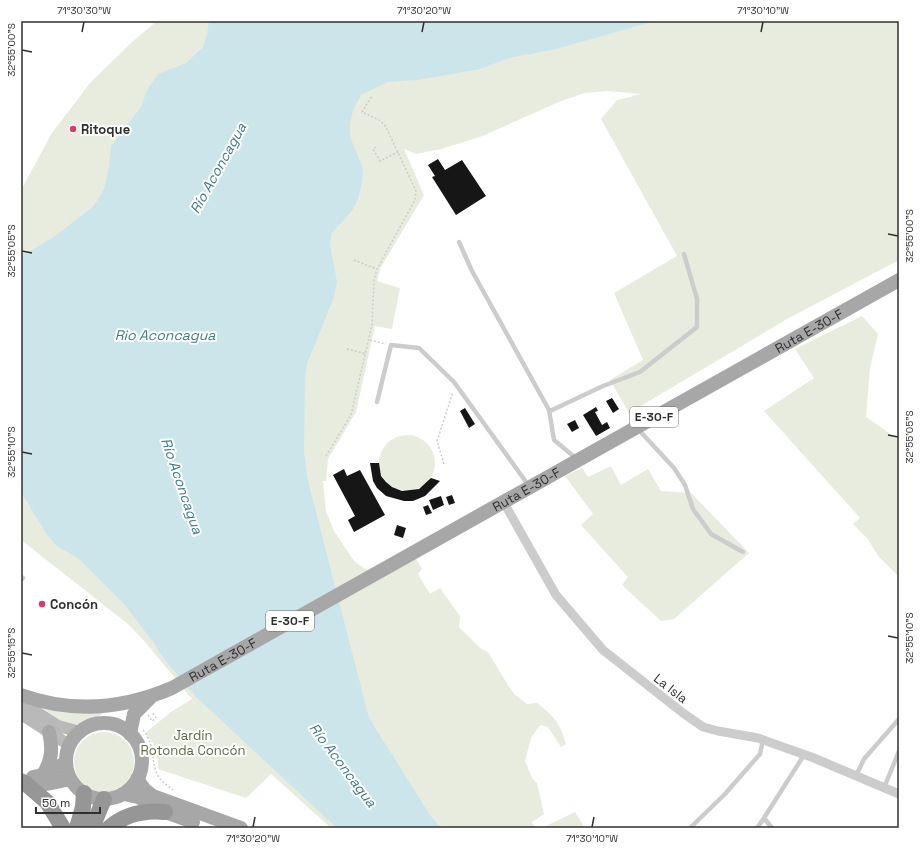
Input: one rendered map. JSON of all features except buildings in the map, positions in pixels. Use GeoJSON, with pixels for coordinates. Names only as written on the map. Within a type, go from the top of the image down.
{"type":"FeatureCollection","features":[{"type":"Feature","properties":{"kind":"highway"},"geometry":{"type":"LineString","coordinates":[[22,780],[47,802],[63,828]]}},
{"type":"Feature","properties":{"kind":"highway"},"geometry":{"type":"LineString","coordinates":[[77,828],[83,807],[84,793]]}},
{"type":"Feature","properties":{"kind":"highway"},"geometry":{"type":"LineString","coordinates":[[92,828],[104,799]]}},
{"type":"Feature","properties":{"kind":"highway"},"geometry":{"type":"LineString","coordinates":[[109,828],[132,815],[148,812],[165,812]]}},
{"type":"Feature","properties":{"kind":"main road","name":"Ruta E-30-F"},"geometry":{"type":"LineString","coordinates":[[130,734],[134,714],[172,688],[899,280]]}},
{"type":"Feature","properties":{"kind":"main road"},"geometry":{"type":"LineString","coordinates":[[21,695],[50,704],[79,707],[124,703]]}},
{"type":"Feature","properties":{"kind":"main road"},"geometry":{"type":"LineString","coordinates":[[21,702],[58,726],[80,732]]}},
{"type":"Feature","properties":{"kind":"main road","name":"Ruta E-30-F"},"geometry":{"type":"LineString","coordinates":[[96,724],[124,703],[151,703]]}},
{"type":"Feature","properties":{"kind":"main road"},"geometry":{"type":"LineString","coordinates":[[21,714],[69,745],[66,762],[70,779],[77,788],[84,793],[95,798],[104,799],[124,794],[138,797],[165,812],[211,828]]}},
{"type":"Feature","properties":{"kind":"main road"},"geometry":{"type":"LineString","coordinates":[[96,724],[115,725],[130,734],[136,742],[142,756],[142,764],[138,779],[124,794]]}},
{"type":"Feature","properties":{"kind":"main road","name":"E-30-F"},"geometry":{"type":"LineString","coordinates":[[69,745],[80,732],[96,724]]}},
{"type":"Feature","properties":{"kind":"main road"},"geometry":{"type":"LineString","coordinates":[[42,776],[47,769],[52,753],[49,732]]}},
{"type":"Feature","properties":{"kind":"main road"},"geometry":{"type":"LineString","coordinates":[[22,780],[42,776],[55,771],[66,762]]}},
{"type":"Feature","properties":{"kind":"main road"},"geometry":{"type":"LineString","coordinates":[[22,780],[43,784],[70,779]]}},
{"type":"Feature","properties":{"kind":"main road"},"geometry":{"type":"LineString","coordinates":[[138,779],[145,790],[153,796],[181,808],[241,828]]}},
{"type":"Feature","properties":{"kind":"street","name":"La Isla"},"geometry":{"type":"LineString","coordinates":[[503,501],[556,595],[603,650],[703,727],[763,740],[899,794]]}},
{"type":"Feature","properties":{"kind":"lane"},"geometry":{"type":"LineString","coordinates":[[459,242],[472,271],[550,411],[554,440],[578,460]]}},
{"type":"Feature","properties":{"kind":"lane"},"geometry":{"type":"LineString","coordinates":[[550,411],[603,386],[640,372],[697,327],[698,299],[684,254]]}},
{"type":"Feature","properties":{"kind":"lane"},"geometry":{"type":"LineString","coordinates":[[377,402],[391,345],[419,348],[456,384],[529,487]]}},
{"type":"Feature","properties":{"kind":"lane"},"geometry":{"type":"LineString","coordinates":[[636,427],[674,468],[685,485],[693,509],[711,534],[743,552]]}},
{"type":"Feature","properties":{"kind":"lane"},"geometry":{"type":"LineString","coordinates":[[856,776],[864,759],[899,718]]}},
{"type":"Feature","properties":{"kind":"lane"},"geometry":{"type":"LineString","coordinates":[[690,828],[725,794],[760,754],[763,740]]}},
{"type":"Feature","properties":{"kind":"lane"},"geometry":{"type":"LineString","coordinates":[[884,788],[899,751]]}},
{"type":"Feature","properties":{"kind":"lane"},"geometry":{"type":"LineString","coordinates":[[756,828],[804,755]]}},
{"type":"Feature","properties":{"kind":"lane"},"geometry":{"type":"LineString","coordinates":[[764,818],[772,828]]}},
{"type":"Feature","properties":{"kind":"path"},"geometry":{"type":"LineString","coordinates":[[326,456],[351,415],[372,325],[374,280],[377,269],[416,200],[416,191],[386,127],[381,121],[362,112],[372,96]]}},
{"type":"Feature","properties":{"kind":"path"},"geometry":{"type":"LineString","coordinates":[[376,147],[373,149],[380,161],[398,152]]}},
{"type":"Feature","properties":{"kind":"path"},"geometry":{"type":"LineString","coordinates":[[354,260],[377,269]]}},
{"type":"Feature","properties":{"kind":"path"},"geometry":{"type":"LineString","coordinates":[[369,340],[391,345]]}},
{"type":"Feature","properties":{"kind":"path"},"geometry":{"type":"LineString","coordinates":[[347,349],[366,354]]}},
{"type":"Feature","properties":{"kind":"path"},"geometry":{"type":"LineString","coordinates":[[444,464],[437,441],[456,384]]}},
{"type":"Feature","properties":{"kind":"path"},"geometry":{"type":"LineString","coordinates":[[144,717],[148,714],[152,720],[156,718],[151,703]]}},
{"type":"Feature","properties":{"kind":"path"},"geometry":{"type":"LineString","coordinates":[[144,726],[142,728],[151,742],[154,764],[158,777],[176,794],[181,808]]}},
{"type":"Feature","properties":{"kind":"green space","name":"Jardín Rotonda Concón"},"geometry":{"type":"Polygon","coordinates":[[[157,21],[899,21],[899,260],[787,319],[629,413],[610,380],[643,360],[614,293],[677,256],[601,119],[617,100],[641,94],[608,91],[585,93],[561,101],[480,137],[441,149],[416,154],[404,149],[424,195],[381,267],[377,281],[400,288],[392,329],[375,326],[356,412],[328,459],[326,481],[323,481],[326,512],[334,531],[354,561],[364,568],[382,576],[415,557],[422,569],[418,574],[430,594],[440,588],[460,616],[459,627],[481,649],[488,652],[514,694],[527,704],[537,703],[556,720],[566,744],[561,747],[548,727],[540,725],[531,738],[525,761],[532,778],[537,783],[544,814],[532,822],[535,828],[331,828],[271,774],[246,798],[158,769],[156,750],[152,741],[145,733],[171,712],[192,699],[146,643],[128,624],[21,540],[21,190],[52,133],[90,83],[132,42],[157,21]]]}},
{"type":"Feature","properties":{"kind":"green space"},"geometry":{"type":"Polygon","coordinates":[[[862,316],[878,334],[870,368],[866,417],[899,440],[899,577],[879,557],[867,538],[853,524],[860,518],[764,411],[814,378],[795,349],[862,316]]]}},
{"type":"Feature","properties":{"kind":"green space"},"geometry":{"type":"Polygon","coordinates":[[[407,435],[418,437],[427,443],[433,452],[435,463],[433,474],[427,483],[418,489],[407,491],[396,489],[387,483],[381,474],[379,463],[381,452],[387,443],[396,437],[407,435]]]}},
{"type":"Feature","properties":{"kind":"green space"},"geometry":{"type":"Polygon","coordinates":[[[611,466],[621,485],[648,469],[661,491],[691,493],[749,553],[674,619],[661,621],[622,585],[628,577],[581,525],[593,514],[565,476],[582,468],[588,477],[611,466]]]}},
{"type":"Feature","properties":{"kind":"green space"},"geometry":{"type":"Polygon","coordinates":[[[38,705],[107,710],[98,717],[90,718],[74,726],[65,724],[38,705]]]}},
{"type":"Feature","properties":{"kind":"green space"},"geometry":{"type":"Polygon","coordinates":[[[98,732],[110,732],[121,737],[129,745],[134,756],[132,774],[121,787],[110,792],[98,792],[87,787],[79,779],[74,768],[74,756],[79,745],[87,737],[98,732]]]}},
{"type":"Feature","properties":{"kind":"green space"},"geometry":{"type":"Polygon","coordinates":[[[575,812],[585,828],[542,828],[575,812]]]}},
{"type":"Feature","properties":{"kind":"water","name":"Rio Aconcagua"},"geometry":{"type":"Polygon","coordinates":[[[209,21],[655,21],[556,49],[509,58],[480,69],[418,80],[388,82],[361,95],[353,110],[350,124],[350,136],[363,169],[362,182],[358,199],[352,211],[332,233],[330,244],[337,282],[334,297],[307,364],[305,377],[304,452],[308,481],[369,718],[430,815],[441,828],[337,828],[196,697],[164,659],[125,605],[78,558],[58,547],[47,535],[21,491],[21,256],[51,239],[94,206],[104,189],[109,167],[111,146],[141,107],[147,90],[158,74],[186,63],[203,47],[209,21]]]}},
{"type":"Feature","properties":{"kind":"place","name":"Ritoque"},"geometry":{"type":"Point","coordinates":[73,129]}},
{"type":"Feature","properties":{"kind":"place","name":"Concón"},"geometry":{"type":"Point","coordinates":[42,604]}},
{"type":"Feature","properties":{"kind":"water label","name":"Río Aconcagua"},"geometry":{"type":"Point","coordinates":[218,168]}},
{"type":"Feature","properties":{"kind":"water label","name":"Río Aconcagua"},"geometry":{"type":"Point","coordinates":[182,486]}},
{"type":"Feature","properties":{"kind":"water label","name":"Río Aconcagua"},"geometry":{"type":"Point","coordinates":[343,765]}}]}
